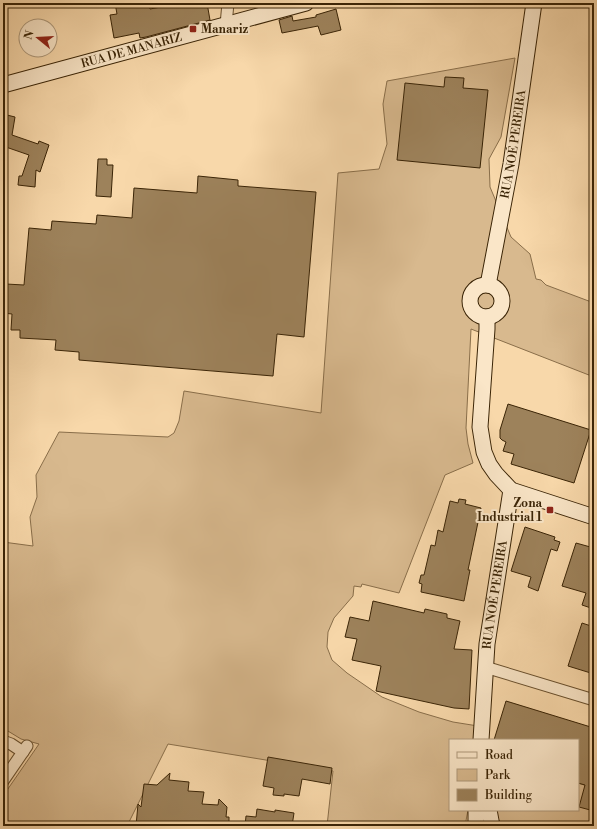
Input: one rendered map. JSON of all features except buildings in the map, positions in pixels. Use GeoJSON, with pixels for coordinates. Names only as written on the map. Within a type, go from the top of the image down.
{"type":"FeatureCollection","features":[{"type":"Feature","properties":{"kind":"street"},"geometry":{"type":"LineString","coordinates":[[226,25],[228,3]]}},
{"type":"Feature","properties":{"kind":"street","name":"RUA DE MANARIZ"},"geometry":{"type":"LineString","coordinates":[[3,85],[306,3]]}},
{"type":"Feature","properties":{"kind":"street","name":"RUA NOÉ PEREIRA"},"geometry":{"type":"LineString","coordinates":[[488,285],[511,164],[534,3]]}},
{"type":"Feature","properties":{"kind":"street"},"geometry":{"type":"LineString","coordinates":[[488,285],[497,290],[500,294],[502,304],[497,313],[487,317],[477,314],[471,306],[470,300],[474,290],[478,287],[488,285]]}},
{"type":"Feature","properties":{"kind":"street"},"geometry":{"type":"LineString","coordinates":[[487,317],[480,426],[484,452],[489,464],[496,474],[512,490],[594,517]]}},
{"type":"Feature","properties":{"kind":"street","name":"RUA NOÉ PEREIRA"},"geometry":{"type":"LineString","coordinates":[[481,739],[485,667],[490,619],[512,490]]}},
{"type":"Feature","properties":{"kind":"street"},"geometry":{"type":"LineString","coordinates":[[485,667],[594,700]]}},
{"type":"Feature","properties":{"kind":"street"},"geometry":{"type":"LineString","coordinates":[[3,741],[25,749],[3,781]]}},
{"type":"Feature","properties":{"kind":"street"},"geometry":{"type":"LineString","coordinates":[[476,811],[476,826]]}},
{"type":"Feature","properties":{"kind":"street"},"geometry":{"type":"LineString","coordinates":[[489,811],[492,826]]}},
{"type":"Feature","properties":{"kind":"green space"},"geometry":{"type":"Polygon","coordinates":[[[515,58],[501,137],[489,159],[490,187],[511,237],[530,254],[536,279],[541,280],[546,285],[594,303],[594,377],[471,329],[466,428],[473,463],[445,475],[399,593],[362,584],[361,587],[354,586],[353,596],[334,618],[328,632],[327,647],[332,660],[347,673],[382,697],[419,712],[453,722],[478,726],[477,739],[449,739],[449,811],[468,811],[465,826],[327,826],[333,771],[168,744],[127,826],[38,826],[3,823],[3,796],[39,744],[21,739],[3,728],[3,542],[33,546],[30,517],[37,497],[36,475],[59,432],[168,437],[174,433],[179,421],[184,391],[321,413],[338,173],[379,169],[387,144],[383,104],[387,81],[515,58]]]}},
{"type":"Feature","properties":{"kind":"green space"},"geometry":{"type":"Polygon","coordinates":[[[579,783],[594,788],[594,826],[500,826],[499,820],[476,811],[579,811],[579,783]]]}},
{"type":"Feature","properties":{"kind":"place","name":"Manariz"},"geometry":{"type":"Point","coordinates":[193,29]}},
{"type":"Feature","properties":{"kind":"place","name":"Zona Industrial 1"},"geometry":{"type":"Point","coordinates":[550,510]}}]}
